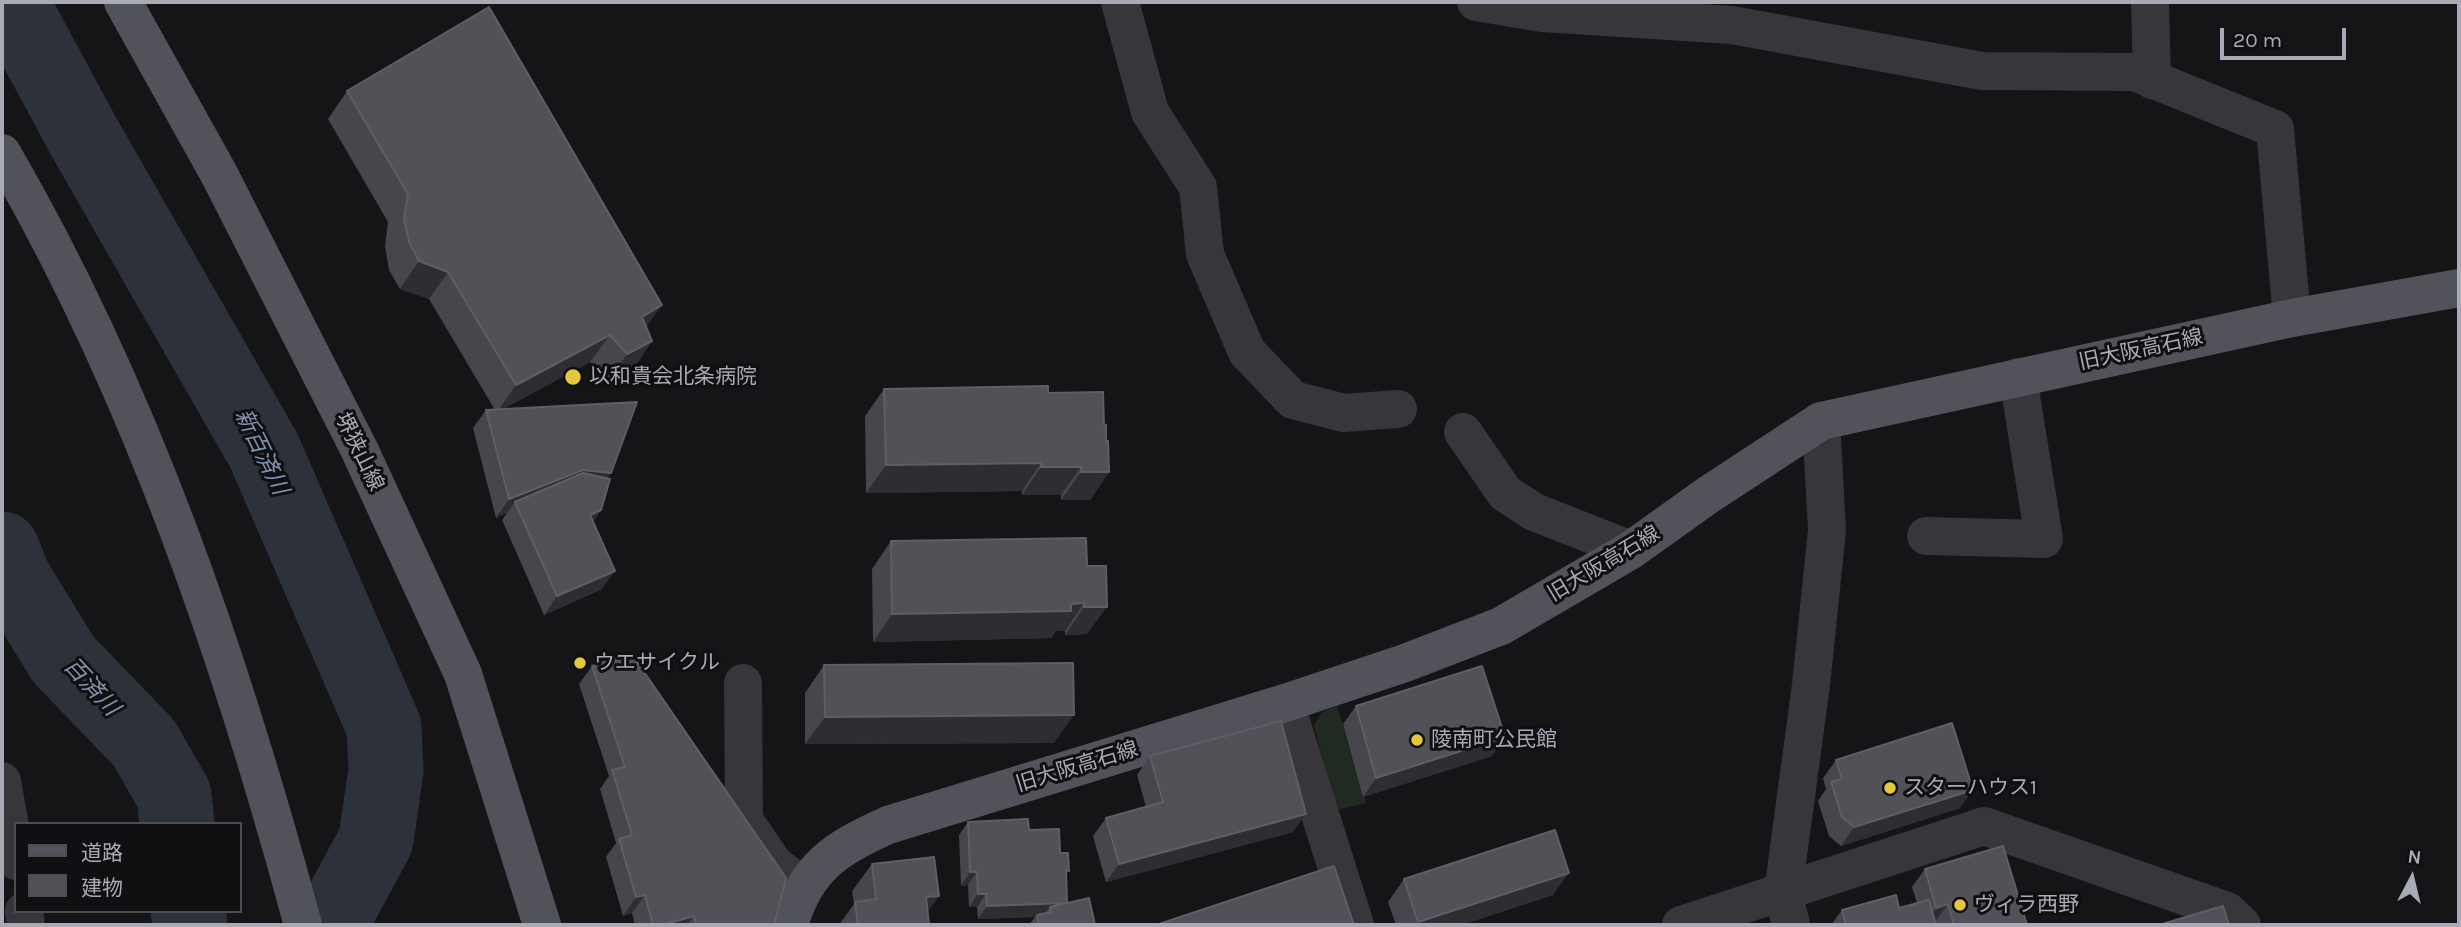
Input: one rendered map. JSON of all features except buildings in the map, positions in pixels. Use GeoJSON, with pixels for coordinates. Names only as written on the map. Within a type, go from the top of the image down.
{"type":"FeatureCollection","features":[{"type":"Feature","properties":{"kind":"main road","name":"堺狭山線"},"geometry":{"type":"LineString","coordinates":[[123,2],[219,174],[359,449],[463,674],[542,925]]}},
{"type":"Feature","properties":{"kind":"main road"},"geometry":{"type":"LineString","coordinates":[[2,153],[46,229],[84,306],[161,481],[229,676],[299,912]]}},
{"type":"Feature","properties":{"kind":"main road","name":"旧大阪高石線"},"geometry":{"type":"LineString","coordinates":[[789,925],[804,887],[815,872],[849,843],[888,825],[1286,703],[1405,663],[1501,626],[1631,550],[1708,495],[1821,421],[2291,318],[2459,288]]}},
{"type":"Feature","properties":{"kind":"street"},"geometry":{"type":"LineString","coordinates":[[1120,2],[1150,112],[1198,187],[1205,254],[1247,352],[1293,400],[1344,413],[1398,409]]}},
{"type":"Feature","properties":{"kind":"street"},"geometry":{"type":"LineString","coordinates":[[1476,2],[1732,25],[1982,71],[2134,72],[2275,129],[2291,318]]}},
{"type":"Feature","properties":{"kind":"street"},"geometry":{"type":"LineString","coordinates":[[2150,2],[2152,79]]}},
{"type":"Feature","properties":{"kind":"street"},"geometry":{"type":"LineString","coordinates":[[1926,536],[2044,539],[2018,377]]}},
{"type":"Feature","properties":{"kind":"street"},"geometry":{"type":"LineString","coordinates":[[1787,909],[1827,530],[1821,421]]}},
{"type":"Feature","properties":{"kind":"street"},"geometry":{"type":"LineString","coordinates":[[1463,432],[1505,493],[1534,512],[1631,550]]}},
{"type":"Feature","properties":{"kind":"street"},"geometry":{"type":"LineString","coordinates":[[743,683],[744,820],[774,864],[804,887]]}},
{"type":"Feature","properties":{"kind":"street"},"geometry":{"type":"LineString","coordinates":[[1286,703],[1355,925]]}},
{"type":"Feature","properties":{"kind":"street"},"geometry":{"type":"LineString","coordinates":[[2,781],[14,850]]}},
{"type":"Feature","properties":{"kind":"street"},"geometry":{"type":"LineString","coordinates":[[1681,925],[1787,909],[1983,826],[2227,911],[2242,925]]}},
{"type":"Feature","properties":{"kind":"shaded area"},"geometry":{"type":"Polygon","coordinates":[[[1337,706],[1366,803],[1336,810],[1314,725],[1322,712],[1337,706]]]}},
{"type":"Feature","properties":{"kind":"waterway","name":"新百済川"},"geometry":{"type":"LineString","coordinates":[[11,2],[84,137],[264,451],[384,727],[386,770],[376,840],[336,914],[325,925]]}},
{"type":"Feature","properties":{"kind":"waterway","name":"百済川"},"geometry":{"type":"LineString","coordinates":[[2,549],[13,577],[63,659],[144,743],[174,795],[177,822]]}},
{"type":"Feature","properties":{"kind":"waterway","name":"百済川"},"geometry":{"type":"LineString","coordinates":[[188,913],[190,925]]}},
{"type":"Feature","properties":{"kind":"place","name":"以和貴会北条病院"},"geometry":{"type":"Point","coordinates":[573,377]}},
{"type":"Feature","properties":{"kind":"place","name":"ウエサイクル"},"geometry":{"type":"Point","coordinates":[580,663]}},
{"type":"Feature","properties":{"kind":"place","name":"陵南町公民館"},"geometry":{"type":"Point","coordinates":[1417,740]}},
{"type":"Feature","properties":{"kind":"place","name":"スターハウス1"},"geometry":{"type":"Point","coordinates":[1890,788]}},
{"type":"Feature","properties":{"kind":"place","name":"ヴィラ西野"},"geometry":{"type":"Point","coordinates":[1960,905]}}]}
